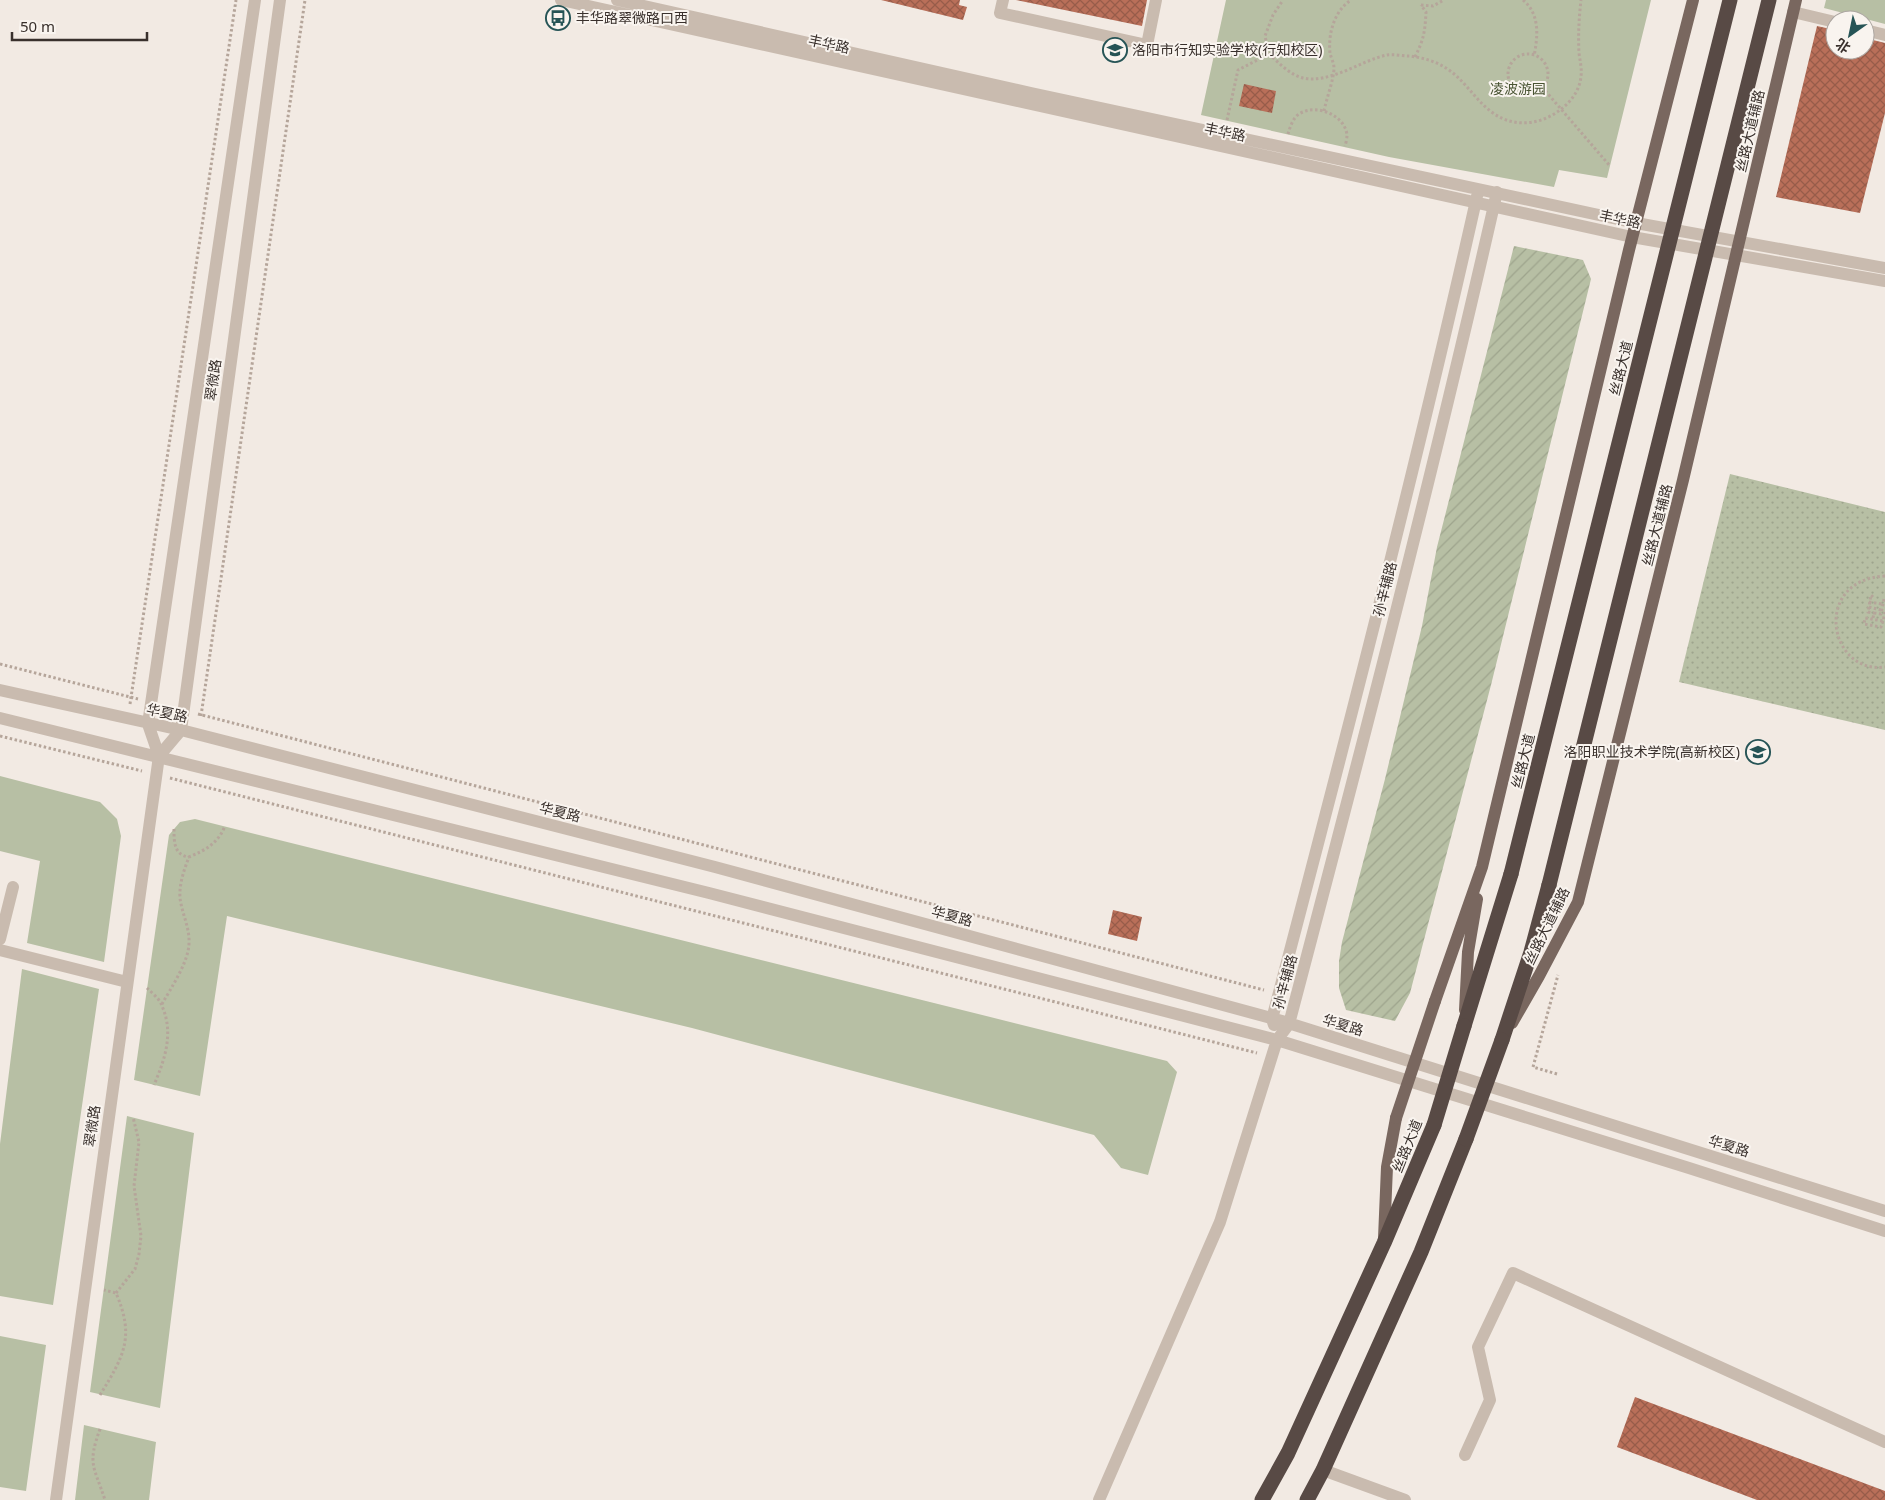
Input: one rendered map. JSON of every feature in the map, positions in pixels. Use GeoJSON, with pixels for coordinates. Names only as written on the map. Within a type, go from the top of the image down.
{"type":"FeatureCollection","features":[{"type":"Feature","properties":{"kind":"highway","name":"丝路大道"},"geometry":{"type":"LineString","coordinates":[[1262,1500],[1288,1453],[1384,1243],[1434,1125],[1511,874],[1730,0]]}},
{"type":"Feature","properties":{"kind":"highway"},"geometry":{"type":"LineString","coordinates":[[1308,1500],[1420,1252],[1466,1140],[1531,952],[1769,0]]}},
{"type":"Feature","properties":{"kind":"main road"},"geometry":{"type":"LineString","coordinates":[[1464,1026],[1468,952],[1482,867],[1632,237],[1693,0]]}},
{"type":"Feature","properties":{"kind":"main road","name":"丝路大道辅路"},"geometry":{"type":"LineString","coordinates":[[1502,1040],[1539,976],[1578,902],[1683,480],[1795,6]]}},
{"type":"Feature","properties":{"kind":"main road"},"geometry":{"type":"LineString","coordinates":[[1384,1243],[1387,1167],[1396,1118],[1482,867]]}},
{"type":"Feature","properties":{"kind":"street","name":"翠微路"},"geometry":{"type":"LineString","coordinates":[[56,1500],[159,756],[148,724],[255,0]]}},
{"type":"Feature","properties":{"kind":"street","name":"翠微路"},"geometry":{"type":"LineString","coordinates":[[181,730],[280,0]]}},
{"type":"Feature","properties":{"kind":"street","name":"丰华路"},"geometry":{"type":"LineString","coordinates":[[561,0],[1632,237],[1738,248],[1885,268]]}},
{"type":"Feature","properties":{"kind":"street","name":"丰华路"},"geometry":{"type":"LineString","coordinates":[[616,0],[1031,93],[1636,222],[1738,248],[1885,281]]}},
{"type":"Feature","properties":{"kind":"street"},"geometry":{"type":"LineString","coordinates":[[1003,0],[1000,12],[1147,45],[1156,0]]}},
{"type":"Feature","properties":{"kind":"street"},"geometry":{"type":"LineString","coordinates":[[1795,6],[1825,18]]}},
{"type":"Feature","properties":{"kind":"street","name":"孙辛辅路"},"geometry":{"type":"LineString","coordinates":[[1277,1040],[1272,1019],[1446,337],[1479,188]]}},
{"type":"Feature","properties":{"kind":"street","name":"孙辛辅路"},"geometry":{"type":"LineString","coordinates":[[1277,1040],[1289,1024],[1340,833],[1458,361],[1497,192]]}},
{"type":"Feature","properties":{"kind":"street","name":"华夏路"},"geometry":{"type":"LineString","coordinates":[[0,690],[128,720],[181,730],[715,867],[1272,1019],[1885,1211]]}},
{"type":"Feature","properties":{"kind":"street"},"geometry":{"type":"LineString","coordinates":[[0,718],[709,893],[1277,1040],[1885,1231]]}},
{"type":"Feature","properties":{"kind":"street"},"geometry":{"type":"LineString","coordinates":[[159,756],[181,730]]}},
{"type":"Feature","properties":{"kind":"street"},"geometry":{"type":"LineString","coordinates":[[0,939],[13,887]]}},
{"type":"Feature","properties":{"kind":"street"},"geometry":{"type":"LineString","coordinates":[[0,950],[127,982]]}},
{"type":"Feature","properties":{"kind":"street"},"geometry":{"type":"LineString","coordinates":[[1099,1500],[1220,1222],[1277,1040]]}},
{"type":"Feature","properties":{"kind":"street"},"geometry":{"type":"LineString","coordinates":[[1465,1455],[1490,1400],[1478,1347],[1513,1273],[1885,1442]]}},
{"type":"Feature","properties":{"kind":"street"},"geometry":{"type":"LineString","coordinates":[[1323,1470],[1405,1500]]}},
{"type":"Feature","properties":{"kind":"path"},"geometry":{"type":"LineString","coordinates":[[128,720],[236,0]]}},
{"type":"Feature","properties":{"kind":"path"},"geometry":{"type":"LineString","coordinates":[[197,735],[305,0]]}},
{"type":"Feature","properties":{"kind":"path"},"geometry":{"type":"LineString","coordinates":[[1283,0],[1265,36],[1269,54],[1288,70],[1304,78],[1332,75],[1389,54],[1431,60],[1449,70],[1493,113],[1509,121],[1526,124],[1542,121],[1561,109],[1578,90],[1582,75],[1579,22],[1581,0]]}},
{"type":"Feature","properties":{"kind":"path"},"geometry":{"type":"LineString","coordinates":[[1324,111],[1334,68],[1330,53],[1330,38],[1335,17],[1345,4],[1351,0]]}},
{"type":"Feature","properties":{"kind":"path"},"geometry":{"type":"LineString","coordinates":[[1415,57],[1424,38],[1425,31],[1426,12],[1420,5],[1433,6],[1444,0]]}},
{"type":"Feature","properties":{"kind":"path"},"geometry":{"type":"LineString","coordinates":[[1523,0],[1536,18],[1538,36],[1534,56]]}},
{"type":"Feature","properties":{"kind":"path"},"geometry":{"type":"LineString","coordinates":[[1226,121],[1238,70],[1269,54]]}},
{"type":"Feature","properties":{"kind":"path"},"geometry":{"type":"LineString","coordinates":[[1524,54],[1542,60],[1548,72],[1547,79],[1542,87],[1534,93],[1521,93],[1515,90],[1508,78],[1508,72],[1513,60],[1524,54]]}},
{"type":"Feature","properties":{"kind":"path"},"geometry":{"type":"LineString","coordinates":[[1542,87],[1610,166]]}},
{"type":"Feature","properties":{"kind":"path"},"geometry":{"type":"LineString","coordinates":[[1288,134],[1291,124],[1299,114],[1312,109],[1324,111],[1340,120],[1347,134],[1345,147]]}},
{"type":"Feature","properties":{"kind":"path"},"geometry":{"type":"LineString","coordinates":[[1885,576],[1870,577],[1857,582],[1851,587],[1839,604],[1835,618],[1837,633],[1842,646],[1852,657],[1864,664],[1880,668],[1885,667]]}},
{"type":"Feature","properties":{"kind":"path"},"geometry":{"type":"LineString","coordinates":[[1873,597],[1871,595],[1868,612],[1874,615],[1881,614],[1883,611]]}},
{"type":"Feature","properties":{"kind":"path"},"geometry":{"type":"LineString","coordinates":[[1883,621],[1865,618],[1864,624],[1882,627],[1883,621],[1883,611],[1882,604],[1884,598]]}},
{"type":"Feature","properties":{"kind":"path"},"geometry":{"type":"LineString","coordinates":[[1869,602],[1882,604]]}},
{"type":"Feature","properties":{"kind":"path"},"geometry":{"type":"LineString","coordinates":[[1869,607],[1883,611]]}},
{"type":"Feature","properties":{"kind":"path"},"geometry":{"type":"LineString","coordinates":[[0,664],[152,703]]}},
{"type":"Feature","properties":{"kind":"path"},"geometry":{"type":"LineString","coordinates":[[184,710],[1278,994]]}},
{"type":"Feature","properties":{"kind":"path"},"geometry":{"type":"LineString","coordinates":[[0,736],[1272,1057]]}},
{"type":"Feature","properties":{"kind":"path"},"geometry":{"type":"LineString","coordinates":[[121,766],[124,748]]}},
{"type":"Feature","properties":{"kind":"path"},"geometry":{"type":"LineString","coordinates":[[187,782],[191,764]]}},
{"type":"Feature","properties":{"kind":"path"},"geometry":{"type":"LineString","coordinates":[[174,829],[174,842],[177,851],[182,856],[189,857],[211,846],[218,840],[225,826]]}},
{"type":"Feature","properties":{"kind":"path"},"geometry":{"type":"LineString","coordinates":[[162,1004],[173,985],[189,946],[188,931],[180,897],[182,874],[189,857]]}},
{"type":"Feature","properties":{"kind":"path"},"geometry":{"type":"LineString","coordinates":[[1557,1074],[1533,1067],[1560,966]]}},
{"type":"Feature","properties":{"kind":"path"},"geometry":{"type":"LineString","coordinates":[[147,988],[162,1004],[168,1026],[167,1052],[154,1085]]}},
{"type":"Feature","properties":{"kind":"path"},"geometry":{"type":"LineString","coordinates":[[116,1293],[135,1269],[141,1236],[134,1186],[139,1142],[133,1117]]}},
{"type":"Feature","properties":{"kind":"path"},"geometry":{"type":"LineString","coordinates":[[104,1290],[116,1293]]}},
{"type":"Feature","properties":{"kind":"path"},"geometry":{"type":"LineString","coordinates":[[100,1395],[120,1360],[126,1340],[126,1319],[116,1293]]}},
{"type":"Feature","properties":{"kind":"path"},"geometry":{"type":"LineString","coordinates":[[100,1428],[92,1459],[94,1472],[105,1500]]}},
{"type":"Feature","properties":{"kind":"green space","name":"凌波游园"},"geometry":{"type":"Polygon","coordinates":[[[1226,0],[1651,0],[1607,178],[1559,170],[1554,187],[1389,157],[1201,115],[1226,0]]]}},
{"type":"Feature","properties":{"kind":"green space"},"geometry":{"type":"Polygon","coordinates":[[[1826,0],[1885,0],[1885,24],[1875,21],[1875,10],[1832,10],[1824,8],[1826,0]]]}},
{"type":"Feature","properties":{"kind":"green space"},"geometry":{"type":"Polygon","coordinates":[[[1514,246],[1583,260],[1591,279],[1491,685],[1410,993],[1395,1021],[1346,1010],[1339,988],[1339,961],[1342,942],[1385,779],[1422,626],[1437,547],[1514,246]]]}},
{"type":"Feature","properties":{"kind":"green space"},"geometry":{"type":"Polygon","coordinates":[[[1730,474],[1885,512],[1885,730],[1679,682],[1730,474]]]}},
{"type":"Feature","properties":{"kind":"green space"},"geometry":{"type":"Polygon","coordinates":[[[0,776],[100,802],[117,819],[121,836],[104,962],[27,943],[40,861],[0,851],[0,776]]]}},
{"type":"Feature","properties":{"kind":"green space"},"geometry":{"type":"Polygon","coordinates":[[[195,819],[1167,1061],[1177,1072],[1148,1175],[1121,1168],[1094,1135],[692,1028],[227,916],[200,1096],[134,1080],[169,835],[180,822],[195,819]]]}},
{"type":"Feature","properties":{"kind":"green space"},"geometry":{"type":"Polygon","coordinates":[[[22,969],[99,989],[53,1305],[0,1296],[0,1144],[22,969]]]}},
{"type":"Feature","properties":{"kind":"green space"},"geometry":{"type":"Polygon","coordinates":[[[127,1116],[194,1133],[160,1408],[90,1392],[127,1116]]]}},
{"type":"Feature","properties":{"kind":"green space"},"geometry":{"type":"Polygon","coordinates":[[[0,1336],[46,1345],[26,1491],[0,1487],[0,1336]]]}},
{"type":"Feature","properties":{"kind":"green space"},"geometry":{"type":"Polygon","coordinates":[[[84,1425],[156,1442],[149,1500],[75,1500],[84,1425]]]}},
{"type":"Feature","properties":{"kind":"building"},"geometry":{"type":"Polygon","coordinates":[[[881,0],[960,0],[959,5],[967,7],[963,20],[881,0]]]}},
{"type":"Feature","properties":{"kind":"building"},"geometry":{"type":"Polygon","coordinates":[[[1016,0],[1147,0],[1142,26],[1016,0]]]}},
{"type":"Feature","properties":{"kind":"building"},"geometry":{"type":"Polygon","coordinates":[[[1817,26],[1825,28],[1825,60],[1875,60],[1875,40],[1885,43],[1885,113],[1860,213],[1776,197],[1817,26]]]}},
{"type":"Feature","properties":{"kind":"building"},"geometry":{"type":"Polygon","coordinates":[[[1244,84],[1276,91],[1272,113],[1239,106],[1244,84]]]}},
{"type":"Feature","properties":{"kind":"building"},"geometry":{"type":"Polygon","coordinates":[[[1113,910],[1142,917],[1137,941],[1108,934],[1113,910]]]}},
{"type":"Feature","properties":{"kind":"building"},"geometry":{"type":"Polygon","coordinates":[[[1635,1397],[1885,1491],[1885,1500],[1757,1500],[1617,1447],[1635,1397]]]}},
{"type":"Feature","properties":{"kind":"place","name":"丰华路翠微路口西"},"geometry":{"type":"Point","coordinates":[558,18]}},
{"type":"Feature","properties":{"kind":"place","name":"洛阳市行知实验学校(行知校区)"},"geometry":{"type":"Point","coordinates":[1115,50]}},
{"type":"Feature","properties":{"kind":"place","name":"洛阳职业技术学院(高新校区)"},"geometry":{"type":"Point","coordinates":[1758,752]}}]}
